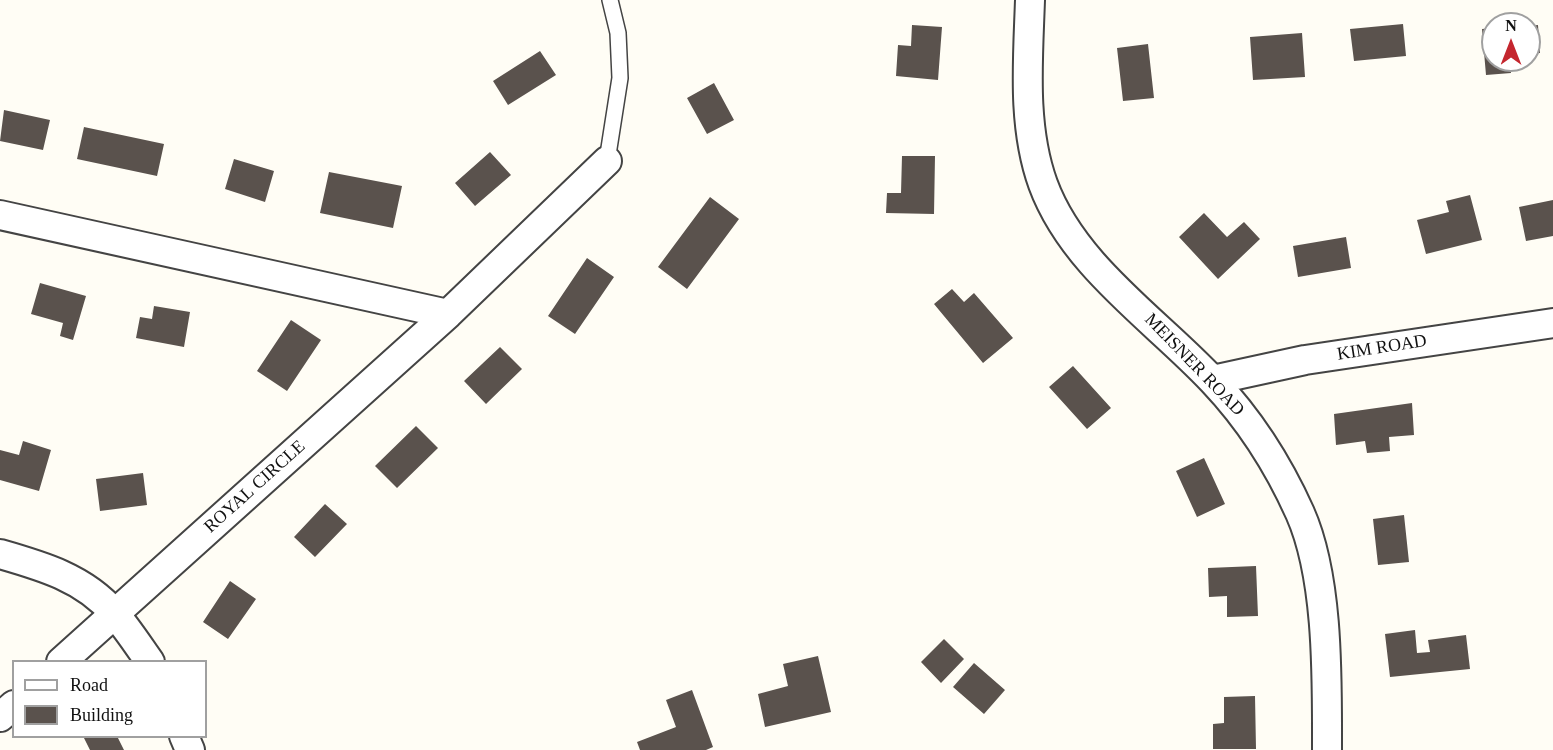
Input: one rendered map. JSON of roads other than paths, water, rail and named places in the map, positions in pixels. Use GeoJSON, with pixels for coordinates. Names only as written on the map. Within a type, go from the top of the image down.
{"type":"FeatureCollection","features":[{"type":"Feature","properties":{"kind":"street","name":"MEISNER ROAD"},"geometry":{"type":"LineString","coordinates":[[1030,0],[1028,67],[1030,126],[1043,184],[1055,211],[1090,260],[1212,380],[1264,445],[1301,515],[1311,547],[1318,588],[1327,678],[1327,750]]}},
{"type":"Feature","properties":{"kind":"street","name":"ROYAL CIRCLE"},"geometry":{"type":"LineString","coordinates":[[63,660],[448,314],[607,161]]}},
{"type":"Feature","properties":{"kind":"street"},"geometry":{"type":"LineString","coordinates":[[0,215],[448,314]]}},
{"type":"Feature","properties":{"kind":"street","name":"KIM ROAD"},"geometry":{"type":"LineString","coordinates":[[1212,380],[1305,360],[1553,323]]}},
{"type":"Feature","properties":{"kind":"street"},"geometry":{"type":"LineString","coordinates":[[0,554],[71,578],[86,587],[114,613],[149,660]]}},
{"type":"Feature","properties":{"kind":"street"},"geometry":{"type":"LineString","coordinates":[[0,717],[12,707]]}},
{"type":"Feature","properties":{"kind":"lane"},"geometry":{"type":"LineString","coordinates":[[607,161],[620,78],[618,33],[610,0]]}}]}
